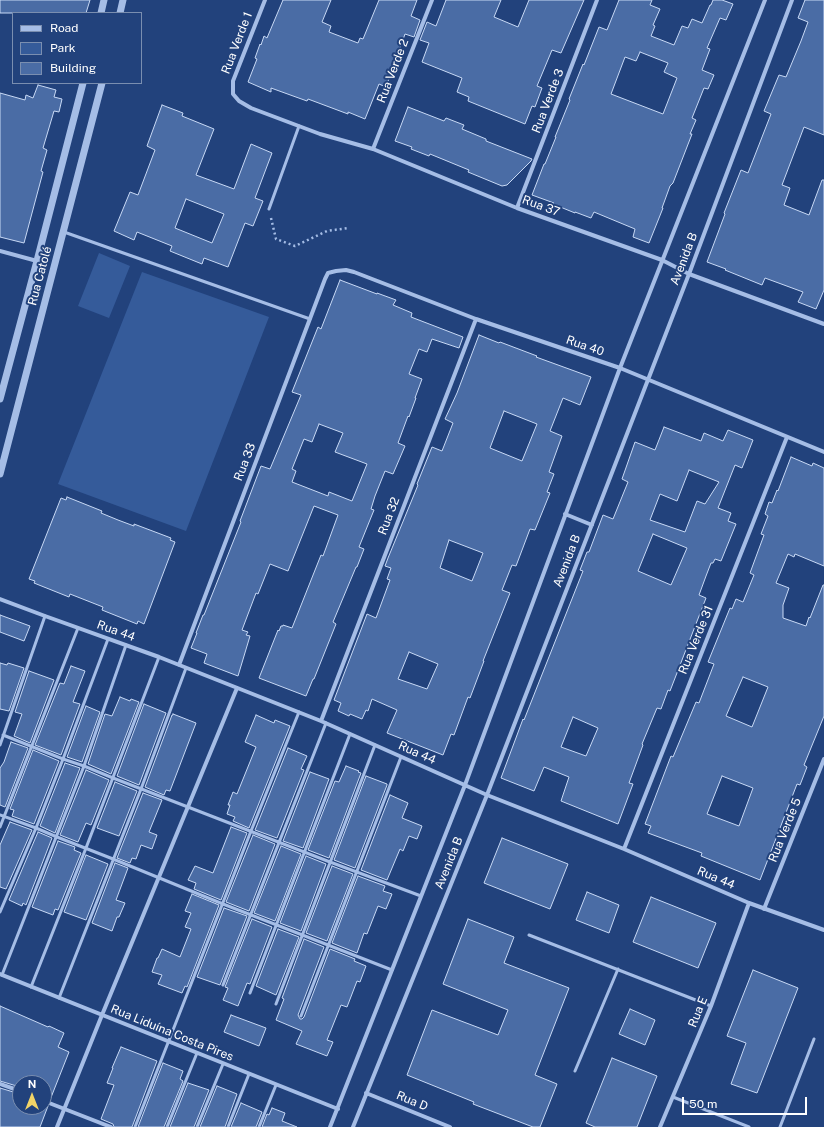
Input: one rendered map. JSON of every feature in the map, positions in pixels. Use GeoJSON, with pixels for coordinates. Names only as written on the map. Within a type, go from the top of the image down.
{"type":"FeatureCollection","features":[{"type":"Feature","properties":{"kind":"street"},"geometry":{"type":"LineString","coordinates":[[101,12],[104,0]]}},
{"type":"Feature","properties":{"kind":"street"},"geometry":{"type":"LineString","coordinates":[[120,12],[123,0]]}},
{"type":"Feature","properties":{"kind":"street","name":"Rua Verde 1"},"geometry":{"type":"LineString","coordinates":[[251,108],[239,101],[233,94],[233,81],[265,0]]}},
{"type":"Feature","properties":{"kind":"street","name":"Rua Verde 2"},"geometry":{"type":"LineString","coordinates":[[373,150],[432,0]]}},
{"type":"Feature","properties":{"kind":"street","name":"Rua Verde 3"},"geometry":{"type":"LineString","coordinates":[[517,208],[597,0]]}},
{"type":"Feature","properties":{"kind":"street","name":"Avenida B"},"geometry":{"type":"LineString","coordinates":[[330,1127],[465,785],[620,368],[765,0]]}},
{"type":"Feature","properties":{"kind":"street","name":"Avenida B"},"geometry":{"type":"LineString","coordinates":[[353,1127],[487,795],[689,274],[792,0]]}},
{"type":"Feature","properties":{"kind":"street","name":"Rua Catolé"},"geometry":{"type":"LineString","coordinates":[[0,399],[83,84]]}},
{"type":"Feature","properties":{"kind":"street","name":"Rua Catolé"},"geometry":{"type":"LineString","coordinates":[[0,474],[102,84]]}},
{"type":"Feature","properties":{"kind":"street","name":"Rua 37"},"geometry":{"type":"LineString","coordinates":[[251,108],[320,134],[373,150],[517,208],[662,260],[689,274],[824,324]]}},
{"type":"Feature","properties":{"kind":"street"},"geometry":{"type":"LineString","coordinates":[[0,251],[37,261]]}},
{"type":"Feature","properties":{"kind":"street","name":"Rua 40"},"geometry":{"type":"LineString","coordinates":[[336,271],[346,270],[354,272],[476,319],[620,368],[824,452]]}},
{"type":"Feature","properties":{"kind":"street","name":"Rua 33"},"geometry":{"type":"LineString","coordinates":[[179,665],[325,279],[328,273],[336,271]]}},
{"type":"Feature","properties":{"kind":"street","name":"Rua 32"},"geometry":{"type":"LineString","coordinates":[[321,721],[476,319]]}},
{"type":"Feature","properties":{"kind":"street","name":"Rua Verde 31"},"geometry":{"type":"LineString","coordinates":[[624,849],[787,437]]}},
{"type":"Feature","properties":{"kind":"street"},"geometry":{"type":"LineString","coordinates":[[565,514],[592,525]]}},
{"type":"Feature","properties":{"kind":"street","name":"Rua 44"},"geometry":{"type":"LineString","coordinates":[[0,599],[159,657],[299,712],[487,795],[624,849],[750,903],[824,930]]}},
{"type":"Feature","properties":{"kind":"street"},"geometry":{"type":"LineString","coordinates":[[57,1127],[237,688]]}},
{"type":"Feature","properties":{"kind":"street","name":"Rua Verde 5"},"geometry":{"type":"LineString","coordinates":[[764,908],[824,759]]}},
{"type":"Feature","properties":{"kind":"street","name":"Rua E"},"geometry":{"type":"LineString","coordinates":[[660,1127],[711,1006],[750,903]]}},
{"type":"Feature","properties":{"kind":"street"},"geometry":{"type":"LineString","coordinates":[[0,980],[1,975]]}},
{"type":"Feature","properties":{"kind":"street","name":"Rua Liduína Costa Pires"},"geometry":{"type":"LineString","coordinates":[[1,975],[338,1110]]}},
{"type":"Feature","properties":{"kind":"street"},"geometry":{"type":"LineString","coordinates":[[0,1084],[12,1088]]}},
{"type":"Feature","properties":{"kind":"street","name":"Rua D"},"geometry":{"type":"LineString","coordinates":[[366,1093],[450,1127]]}},
{"type":"Feature","properties":{"kind":"street"},"geometry":{"type":"LineString","coordinates":[[52,1104],[111,1127]]}},
{"type":"Feature","properties":{"kind":"lane"},"geometry":{"type":"LineString","coordinates":[[269,209],[298,126]]}},
{"type":"Feature","properties":{"kind":"lane"},"geometry":{"type":"LineString","coordinates":[[63,232],[310,319]]}},
{"type":"Feature","properties":{"kind":"lane"},"geometry":{"type":"LineString","coordinates":[[0,745],[45,616]]}},
{"type":"Feature","properties":{"kind":"lane"},"geometry":{"type":"LineString","coordinates":[[0,827],[2,816],[32,746],[78,628]]}},
{"type":"Feature","properties":{"kind":"lane"},"geometry":{"type":"LineString","coordinates":[[0,912],[36,828],[108,639]]}},
{"type":"Feature","properties":{"kind":"lane"},"geometry":{"type":"LineString","coordinates":[[1,975],[84,766],[126,645]]}},
{"type":"Feature","properties":{"kind":"lane"},"geometry":{"type":"LineString","coordinates":[[30,986],[86,848],[159,657]]}},
{"type":"Feature","properties":{"kind":"lane"},"geometry":{"type":"LineString","coordinates":[[59,998],[141,789],[186,668]]}},
{"type":"Feature","properties":{"kind":"lane"},"geometry":{"type":"LineString","coordinates":[[136,1127],[299,712]]}},
{"type":"Feature","properties":{"kind":"lane"},"geometry":{"type":"LineString","coordinates":[[223,985],[326,723]]}},
{"type":"Feature","properties":{"kind":"lane"},"geometry":{"type":"LineString","coordinates":[[250,993],[350,734]]}},
{"type":"Feature","properties":{"kind":"lane"},"geometry":{"type":"LineString","coordinates":[[3,735],[421,896]]}},
{"type":"Feature","properties":{"kind":"lane"},"geometry":{"type":"LineString","coordinates":[[276,1004],[375,745]]}},
{"type":"Feature","properties":{"kind":"lane"},"geometry":{"type":"LineString","coordinates":[[301,1016],[402,757]]}},
{"type":"Feature","properties":{"kind":"lane"},"geometry":{"type":"LineString","coordinates":[[2,816],[36,828],[302,936],[392,970]]}},
{"type":"Feature","properties":{"kind":"lane"},"geometry":{"type":"LineString","coordinates":[[529,935],[711,1006]]}},
{"type":"Feature","properties":{"kind":"lane"},"geometry":{"type":"LineString","coordinates":[[575,1071],[618,969]]}},
{"type":"Feature","properties":{"kind":"lane"},"geometry":{"type":"LineString","coordinates":[[780,1127],[814,1039]]}},
{"type":"Feature","properties":{"kind":"lane"},"geometry":{"type":"LineString","coordinates":[[167,1127],[197,1053]]}},
{"type":"Feature","properties":{"kind":"lane"},"geometry":{"type":"LineString","coordinates":[[198,1127],[223,1064]]}},
{"type":"Feature","properties":{"kind":"lane"},"geometry":{"type":"LineString","coordinates":[[228,1127],[249,1074]]}},
{"type":"Feature","properties":{"kind":"lane"},"geometry":{"type":"LineString","coordinates":[[259,1127],[276,1085]]}},
{"type":"Feature","properties":{"kind":"lane"},"geometry":{"type":"LineString","coordinates":[[672,1097],[749,1127]]}},
{"type":"Feature","properties":{"kind":"path"},"geometry":{"type":"LineString","coordinates":[[269,209],[276,239],[296,246],[327,230],[348,228]]}},
{"type":"Feature","properties":{"kind":"green space"},"geometry":{"type":"Polygon","coordinates":[[[99,253],[130,266],[109,318],[78,306],[99,253]]]}},
{"type":"Feature","properties":{"kind":"green space"},"geometry":{"type":"Polygon","coordinates":[[[142,272],[269,317],[186,531],[58,484],[142,272]]]}},
{"type":"Feature","properties":{"kind":"building"},"geometry":{"type":"Polygon","coordinates":[[[0,0],[90,0],[86,12],[0,13],[0,0]]]}},
{"type":"Feature","properties":{"kind":"building"},"geometry":{"type":"Polygon","coordinates":[[[283,0],[331,0],[322,22],[331,26],[329,32],[358,43],[360,38],[363,39],[379,0],[417,0],[411,16],[420,20],[414,37],[405,34],[386,87],[379,84],[365,119],[348,112],[348,114],[308,99],[307,101],[271,88],[271,92],[248,82],[257,59],[255,58],[260,44],[261,45],[264,36],[267,38],[283,0]]]}},
{"type":"Feature","properties":{"kind":"building"},"geometry":{"type":"Polygon","coordinates":[[[446,0],[501,0],[494,17],[518,27],[529,0],[584,0],[561,53],[552,50],[537,86],[542,88],[535,107],[532,106],[525,124],[468,101],[469,97],[457,92],[462,78],[422,62],[429,43],[420,40],[427,22],[436,26],[446,0]]]}},
{"type":"Feature","properties":{"kind":"building"},"geometry":{"type":"Polygon","coordinates":[[[619,0],[652,0],[650,5],[660,9],[653,25],[655,26],[651,36],[674,45],[682,26],[688,28],[692,19],[702,23],[713,0],[722,0],[733,4],[726,20],[720,18],[707,48],[710,49],[702,70],[714,75],[708,89],[704,88],[692,118],[696,120],[690,134],[692,134],[673,183],[670,186],[649,243],[633,237],[635,229],[594,212],[591,218],[532,195],[599,27],[607,30],[619,0]],[[640,52],[636,61],[625,57],[611,94],[663,114],[677,78],[664,72],[668,63],[640,52]]]}},
{"type":"Feature","properties":{"kind":"building"},"geometry":{"type":"Polygon","coordinates":[[[805,0],[824,0],[824,135],[804,127],[782,185],[790,188],[784,205],[809,215],[822,180],[824,180],[824,290],[816,309],[798,302],[803,292],[765,278],[762,285],[707,262],[741,170],[748,173],[771,114],[764,111],[779,75],[786,77],[801,41],[808,22],[798,18],[805,0]]]}},
{"type":"Feature","properties":{"kind":"building"},"geometry":{"type":"Polygon","coordinates":[[[38,85],[56,90],[54,97],[62,99],[59,112],[54,111],[43,148],[47,150],[41,171],[43,172],[24,243],[0,237],[0,93],[25,100],[26,95],[33,98],[38,85]]]}},
{"type":"Feature","properties":{"kind":"building"},"geometry":{"type":"Polygon","coordinates":[[[162,105],[183,113],[182,116],[214,129],[196,175],[234,189],[251,144],[272,153],[255,198],[263,201],[253,226],[245,223],[228,267],[204,258],[202,264],[170,251],[172,246],[137,232],[134,240],[114,231],[130,192],[138,195],[155,150],[147,146],[162,105]],[[186,199],[175,228],[212,243],[224,214],[186,199]]]}},
{"type":"Feature","properties":{"kind":"building"},"geometry":{"type":"Polygon","coordinates":[[[408,107],[444,121],[446,118],[464,125],[462,129],[486,139],[486,141],[532,159],[507,185],[502,186],[468,172],[469,170],[430,154],[429,156],[411,149],[412,147],[395,141],[408,107]]]}},
{"type":"Feature","properties":{"kind":"building"},"geometry":{"type":"Polygon","coordinates":[[[340,280],[396,300],[393,305],[412,313],[411,317],[463,337],[459,348],[432,339],[427,352],[419,349],[409,374],[422,379],[398,443],[405,446],[393,474],[385,471],[375,496],[371,509],[374,510],[359,547],[364,549],[333,622],[336,624],[306,696],[259,678],[278,630],[279,631],[283,625],[292,628],[321,555],[323,556],[338,515],[314,506],[288,571],[270,564],[258,594],[256,593],[242,630],[248,632],[246,635],[250,636],[238,676],[204,663],[207,654],[191,648],[241,522],[240,521],[261,466],[270,469],[301,395],[292,392],[318,327],[321,329],[340,280]],[[319,424],[312,442],[304,439],[292,469],[296,471],[292,482],[328,496],[329,492],[352,501],[367,464],[335,452],[343,433],[319,424]]]}},
{"type":"Feature","properties":{"kind":"building"},"geometry":{"type":"Polygon","coordinates":[[[479,335],[591,377],[580,405],[563,398],[550,431],[562,436],[549,472],[554,474],[547,492],[550,493],[535,530],[530,529],[516,566],[512,565],[502,590],[510,593],[470,698],[468,697],[454,735],[451,734],[443,755],[387,733],[397,710],[372,699],[368,711],[366,710],[362,719],[350,714],[349,716],[338,711],[341,703],[334,700],[367,614],[376,618],[390,580],[387,579],[391,568],[385,566],[432,447],[442,451],[453,423],[445,419],[457,393],[479,335]],[[504,411],[490,448],[522,461],[537,424],[504,411]],[[449,540],[440,568],[472,581],[483,553],[449,540]],[[409,652],[398,679],[427,689],[438,664],[409,652]]]}},
{"type":"Feature","properties":{"kind":"building"},"geometry":{"type":"Polygon","coordinates":[[[664,427],[701,441],[704,433],[723,441],[728,430],[753,440],[742,468],[735,465],[718,508],[731,513],[728,521],[736,524],[721,561],[715,559],[713,563],[711,563],[699,595],[706,598],[670,691],[668,690],[661,709],[657,708],[642,744],[643,745],[629,783],[633,784],[618,824],[561,801],[569,777],[544,767],[534,791],[501,778],[523,719],[524,720],[583,571],[580,570],[587,552],[589,552],[603,515],[613,519],[628,482],[622,479],[635,442],[655,450],[664,427]],[[689,470],[677,501],[660,494],[650,520],[685,532],[697,501],[705,504],[719,482],[689,470]],[[653,534],[638,571],[671,585],[687,548],[653,534]],[[573,717],[561,747],[586,756],[598,728],[573,717]]]}},
{"type":"Feature","properties":{"kind":"building"},"geometry":{"type":"Polygon","coordinates":[[[791,457],[812,466],[813,463],[824,468],[824,566],[795,554],[794,557],[788,554],[776,583],[789,588],[783,605],[783,618],[806,626],[824,585],[824,716],[804,765],[807,767],[800,785],[797,784],[760,880],[701,856],[702,853],[648,833],[651,826],[645,824],[671,756],[673,757],[696,702],[699,703],[714,664],[708,662],[730,608],[732,609],[736,599],[743,602],[754,575],[750,573],[764,535],[761,534],[768,516],[765,514],[769,502],[772,503],[777,490],[778,491],[791,457]],[[743,677],[726,716],[752,727],[768,687],[743,677]],[[722,776],[707,814],[739,826],[753,788],[722,776]]]}},
{"type":"Feature","properties":{"kind":"building"},"geometry":{"type":"Polygon","coordinates":[[[67,497],[102,511],[101,513],[118,520],[134,526],[134,524],[171,538],[170,540],[175,542],[144,624],[138,621],[137,624],[102,610],[103,607],[70,594],[69,597],[34,583],[35,581],[29,579],[61,498],[66,500],[67,497]]]}},
{"type":"Feature","properties":{"kind":"building"},"geometry":{"type":"Polygon","coordinates":[[[0,615],[30,626],[24,641],[0,632],[0,615]]]}},
{"type":"Feature","properties":{"kind":"building"},"geometry":{"type":"Polygon","coordinates":[[[0,663],[7,665],[8,663],[24,668],[9,711],[0,709],[0,663]]]}},
{"type":"Feature","properties":{"kind":"building"},"geometry":{"type":"Polygon","coordinates":[[[71,666],[85,671],[73,702],[80,704],[61,755],[35,745],[60,683],[64,684],[71,666]]]}},
{"type":"Feature","properties":{"kind":"building"},"geometry":{"type":"Polygon","coordinates":[[[29,671],[54,680],[30,743],[14,736],[22,714],[15,712],[29,671]]]}},
{"type":"Feature","properties":{"kind":"building"},"geometry":{"type":"Polygon","coordinates":[[[120,697],[130,701],[131,699],[139,702],[111,774],[88,764],[105,714],[112,716],[120,697]]]}},
{"type":"Feature","properties":{"kind":"building"},"geometry":{"type":"Polygon","coordinates":[[[144,704],[166,713],[139,785],[117,776],[144,704]]]}},
{"type":"Feature","properties":{"kind":"building"},"geometry":{"type":"Polygon","coordinates":[[[86,706],[100,712],[82,762],[67,757],[86,706]]]}},
{"type":"Feature","properties":{"kind":"building"},"geometry":{"type":"Polygon","coordinates":[[[173,714],[196,723],[170,791],[166,790],[164,795],[145,787],[173,714]]]}},
{"type":"Feature","properties":{"kind":"building"},"geometry":{"type":"Polygon","coordinates":[[[256,715],[274,723],[275,720],[290,726],[249,828],[233,821],[235,817],[227,814],[230,805],[228,805],[233,792],[237,794],[256,747],[245,742],[256,715]]]}},
{"type":"Feature","properties":{"kind":"building"},"geometry":{"type":"Polygon","coordinates":[[[11,742],[28,748],[5,807],[0,805],[0,768],[4,762],[11,742]]]}},
{"type":"Feature","properties":{"kind":"building"},"geometry":{"type":"Polygon","coordinates":[[[288,748],[307,756],[301,769],[304,770],[277,838],[255,830],[288,748]]]}},
{"type":"Feature","properties":{"kind":"building"},"geometry":{"type":"Polygon","coordinates":[[[33,750],[59,761],[34,824],[12,816],[14,810],[10,809],[33,750]]]}},
{"type":"Feature","properties":{"kind":"building"},"geometry":{"type":"Polygon","coordinates":[[[65,763],[80,768],[55,833],[40,826],[65,763]]]}},
{"type":"Feature","properties":{"kind":"building"},"geometry":{"type":"Polygon","coordinates":[[[346,766],[361,773],[329,858],[308,850],[335,781],[339,782],[346,766]]]}},
{"type":"Feature","properties":{"kind":"building"},"geometry":{"type":"Polygon","coordinates":[[[86,770],[109,780],[91,825],[86,823],[78,842],[60,835],[86,770]]]}},
{"type":"Feature","properties":{"kind":"building"},"geometry":{"type":"Polygon","coordinates":[[[310,772],[329,779],[303,848],[283,841],[310,772]]]}},
{"type":"Feature","properties":{"kind":"building"},"geometry":{"type":"Polygon","coordinates":[[[366,776],[387,785],[355,868],[334,860],[366,776]]]}},
{"type":"Feature","properties":{"kind":"building"},"geometry":{"type":"Polygon","coordinates":[[[115,782],[137,791],[119,836],[97,828],[115,782]]]}},
{"type":"Feature","properties":{"kind":"building"},"geometry":{"type":"Polygon","coordinates":[[[143,793],[162,800],[149,832],[157,835],[152,849],[141,845],[136,859],[132,858],[130,863],[117,858],[143,793]]]}},
{"type":"Feature","properties":{"kind":"building"},"geometry":{"type":"Polygon","coordinates":[[[390,795],[408,803],[402,818],[422,826],[417,839],[409,836],[403,851],[400,849],[387,880],[361,870],[390,795]]]}},
{"type":"Feature","properties":{"kind":"building"},"geometry":{"type":"Polygon","coordinates":[[[10,822],[32,830],[6,889],[0,887],[0,845],[10,822]]]}},
{"type":"Feature","properties":{"kind":"building"},"geometry":{"type":"Polygon","coordinates":[[[231,827],[247,833],[221,900],[194,889],[196,883],[188,880],[195,866],[213,873],[231,827]]]}},
{"type":"Feature","properties":{"kind":"building"},"geometry":{"type":"Polygon","coordinates":[[[38,832],[52,838],[26,905],[23,903],[22,906],[9,900],[38,832]]]}},
{"type":"Feature","properties":{"kind":"building"},"geometry":{"type":"Polygon","coordinates":[[[253,835],[275,844],[249,911],[226,902],[253,835]]]}},
{"type":"Feature","properties":{"kind":"building"},"geometry":{"type":"Polygon","coordinates":[[[502,838],[568,864],[550,909],[484,883],[502,838]]]}},
{"type":"Feature","properties":{"kind":"building"},"geometry":{"type":"Polygon","coordinates":[[[58,841],[75,847],[74,850],[81,853],[58,910],[55,909],[53,915],[32,907],[58,841]]]}},
{"type":"Feature","properties":{"kind":"building"},"geometry":{"type":"Polygon","coordinates":[[[281,846],[301,854],[275,921],[254,913],[281,846]]]}},
{"type":"Feature","properties":{"kind":"building"},"geometry":{"type":"Polygon","coordinates":[[[86,855],[108,864],[86,920],[64,912],[86,855]]]}},
{"type":"Feature","properties":{"kind":"building"},"geometry":{"type":"Polygon","coordinates":[[[306,856],[326,864],[301,931],[280,923],[306,856]]]}},
{"type":"Feature","properties":{"kind":"building"},"geometry":{"type":"Polygon","coordinates":[[[115,863],[128,868],[116,900],[125,903],[119,917],[117,917],[112,931],[92,923],[115,863]]]}},
{"type":"Feature","properties":{"kind":"building"},"geometry":{"type":"Polygon","coordinates":[[[332,866],[353,874],[327,941],[306,933],[332,866]]]}},
{"type":"Feature","properties":{"kind":"building"},"geometry":{"type":"Polygon","coordinates":[[[358,876],[385,886],[383,891],[392,894],[386,909],[378,906],[367,934],[364,933],[357,953],[332,943],[358,876]]]}},
{"type":"Feature","properties":{"kind":"building"},"geometry":{"type":"Polygon","coordinates":[[[587,892],[619,905],[609,933],[576,920],[587,892]]]}},
{"type":"Feature","properties":{"kind":"building"},"geometry":{"type":"Polygon","coordinates":[[[192,894],[219,905],[187,987],[185,986],[182,993],[158,984],[162,975],[152,972],[162,949],[180,957],[191,929],[185,927],[191,913],[185,911],[192,894]]]}},
{"type":"Feature","properties":{"kind":"building"},"geometry":{"type":"Polygon","coordinates":[[[651,897],[716,923],[698,968],[633,942],[651,897]]]}},
{"type":"Feature","properties":{"kind":"building"},"geometry":{"type":"Polygon","coordinates":[[[224,908],[247,916],[220,985],[197,977],[224,908]]]}},
{"type":"Feature","properties":{"kind":"building"},"geometry":{"type":"Polygon","coordinates":[[[252,919],[272,927],[250,984],[247,983],[238,1006],[223,1000],[228,988],[225,987],[252,919]]]}},
{"type":"Feature","properties":{"kind":"building"},"geometry":{"type":"Polygon","coordinates":[[[468,919],[514,937],[504,963],[569,988],[535,1075],[557,1084],[540,1127],[533,1127],[473,1104],[474,1102],[407,1075],[432,1010],[498,1035],[508,1010],[443,984],[468,919]]]}},
{"type":"Feature","properties":{"kind":"building"},"geometry":{"type":"Polygon","coordinates":[[[278,929],[299,937],[276,995],[256,986],[278,929]]]}},
{"type":"Feature","properties":{"kind":"building"},"geometry":{"type":"Polygon","coordinates":[[[304,939],[324,947],[298,1015],[300,1019],[304,1017],[330,949],[355,959],[354,961],[366,966],[360,982],[357,981],[347,1007],[341,1005],[327,1040],[333,1042],[327,1056],[296,1044],[302,1031],[276,1020],[284,999],[282,998],[304,939]]]}},
{"type":"Feature","properties":{"kind":"building"},"geometry":{"type":"Polygon","coordinates":[[[753,970],[798,988],[757,1093],[731,1084],[746,1043],[727,1036],[753,970]]]}},
{"type":"Feature","properties":{"kind":"building"},"geometry":{"type":"Polygon","coordinates":[[[0,1006],[64,1033],[58,1047],[69,1052],[52,1095],[52,1075],[12,1075],[12,1085],[0,1081],[0,1006]]]}},
{"type":"Feature","properties":{"kind":"building"},"geometry":{"type":"Polygon","coordinates":[[[630,1009],[655,1020],[645,1045],[619,1034],[630,1009]]]}},
{"type":"Feature","properties":{"kind":"building"},"geometry":{"type":"Polygon","coordinates":[[[231,1015],[266,1028],[259,1046],[224,1032],[231,1015]]]}},
{"type":"Feature","properties":{"kind":"building"},"geometry":{"type":"Polygon","coordinates":[[[121,1047],[157,1061],[132,1127],[114,1127],[113,1124],[101,1119],[114,1085],[107,1083],[121,1047]]]}},
{"type":"Feature","properties":{"kind":"building"},"geometry":{"type":"Polygon","coordinates":[[[612,1058],[657,1076],[637,1127],[595,1127],[586,1123],[612,1058]]]}},
{"type":"Feature","properties":{"kind":"building"},"geometry":{"type":"Polygon","coordinates":[[[163,1063],[183,1071],[180,1079],[183,1081],[164,1127],[138,1127],[163,1063]]]}},
{"type":"Feature","properties":{"kind":"building"},"geometry":{"type":"Polygon","coordinates":[[[188,1083],[209,1090],[194,1127],[170,1127],[188,1083]]]}},
{"type":"Feature","properties":{"kind":"building"},"geometry":{"type":"Polygon","coordinates":[[[217,1086],[237,1094],[225,1127],[200,1127],[217,1086]]]}},
{"type":"Feature","properties":{"kind":"building"},"geometry":{"type":"Polygon","coordinates":[[[0,1088],[12,1092],[12,1115],[45,1115],[40,1127],[0,1127],[0,1088]]]}},
{"type":"Feature","properties":{"kind":"building"},"geometry":{"type":"Polygon","coordinates":[[[241,1103],[262,1112],[256,1127],[231,1127],[241,1103]]]}},
{"type":"Feature","properties":{"kind":"building"},"geometry":{"type":"Polygon","coordinates":[[[272,1108],[285,1113],[282,1121],[297,1127],[262,1127],[267,1114],[269,1115],[272,1108]]]}}]}
